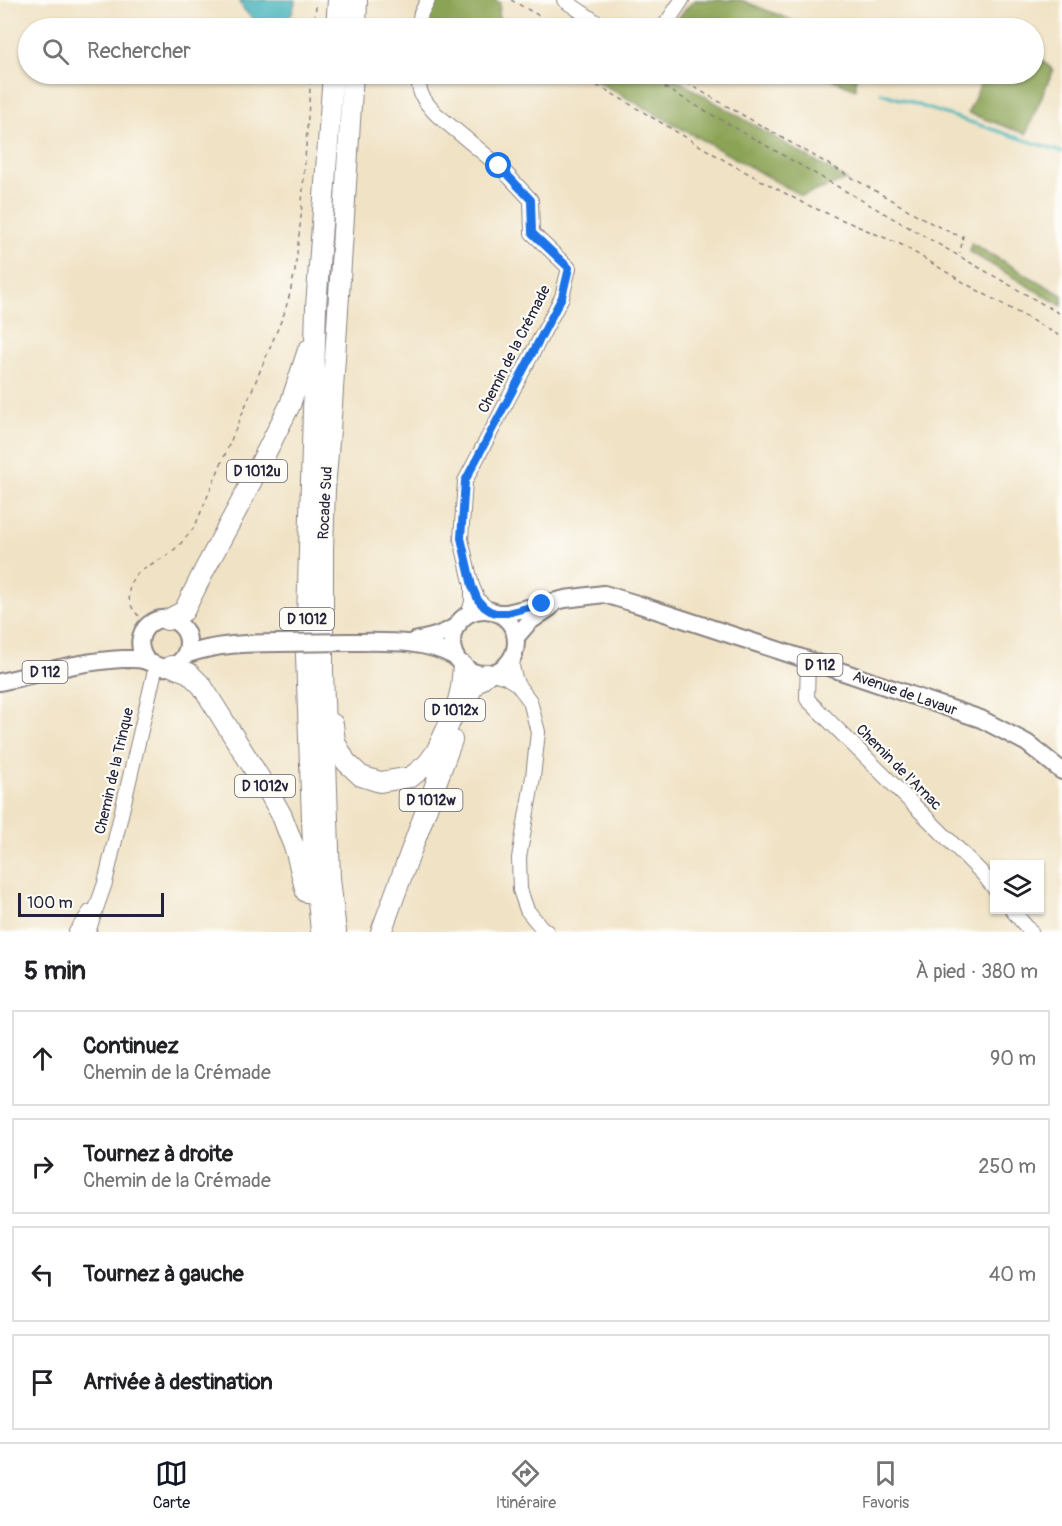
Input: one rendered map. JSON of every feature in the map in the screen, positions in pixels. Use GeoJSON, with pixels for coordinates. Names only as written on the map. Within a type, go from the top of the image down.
{"type":"FeatureCollection","features":[{"type":"Feature","properties":{"kind":"highway"},"geometry":{"type":"LineString","coordinates":[[337,18],[338,0]]}},
{"type":"Feature","properties":{"kind":"highway"},"geometry":{"type":"LineString","coordinates":[[356,18],[357,0]]}},
{"type":"Feature","properties":{"kind":"highway","name":"Rocade Sud"},"geometry":{"type":"LineString","coordinates":[[321,932],[312,846],[306,656],[316,307],[332,84]]}},
{"type":"Feature","properties":{"kind":"highway","name":"Rocade Sud"},"geometry":{"type":"LineString","coordinates":[[336,932],[330,878],[323,671],[324,501],[352,84]]}},
{"type":"Feature","properties":{"kind":"highway","name":"D 1012u"},"geometry":{"type":"LineString","coordinates":[[160,627],[184,611],[290,405],[306,358],[316,307]]}},
{"type":"Feature","properties":{"kind":"highway","name":"D 1012x"},"geometry":{"type":"LineString","coordinates":[[323,671],[335,742],[346,762],[361,776],[380,782],[411,777],[427,764],[436,752],[456,709],[461,688],[460,661]]}},
{"type":"Feature","properties":{"kind":"highway","name":"D 1012v"},"geometry":{"type":"LineString","coordinates":[[165,662],[189,673],[202,686],[277,806],[291,835],[301,866],[315,932]]}},
{"type":"Feature","properties":{"kind":"highway","name":"D 1012w"},"geometry":{"type":"LineString","coordinates":[[381,932],[437,785],[461,713],[473,686],[490,673]]}},
{"type":"Feature","properties":{"kind":"main road","name":"Avenue de Lavaur"},"geometry":{"type":"LineString","coordinates":[[565,599],[604,594],[981,719],[1027,743],[1062,771]]}},
{"type":"Feature","properties":{"kind":"main road","name":"D 112"},"geometry":{"type":"LineString","coordinates":[[493,612],[507,613],[565,599]]}},
{"type":"Feature","properties":{"kind":"main road","name":"D 112"},"geometry":{"type":"LineString","coordinates":[[515,645],[529,622],[565,599]]}},
{"type":"Feature","properties":{"kind":"main road"},"geometry":{"type":"LineString","coordinates":[[475,612],[493,612],[509,622],[515,645],[509,662],[502,669],[490,673],[478,673],[470,670],[460,661],[453,649],[454,632],[463,620],[475,612]]}},
{"type":"Feature","properties":{"kind":"main road","name":"D 112"},"geometry":{"type":"LineString","coordinates":[[0,682],[90,662],[139,659],[165,662],[212,647],[238,644],[404,642],[437,636],[463,620]]}},
{"type":"Feature","properties":{"kind":"main road","name":"D 112"},"geometry":{"type":"LineString","coordinates":[[90,662],[121,649],[160,627],[238,644]]}},
{"type":"Feature","properties":{"kind":"main road"},"geometry":{"type":"LineString","coordinates":[[160,627],[188,639],[187,650],[165,662],[140,649],[160,627]]}},
{"type":"Feature","properties":{"kind":"main road","name":"D 112"},"geometry":{"type":"LineString","coordinates":[[404,642],[439,649],[460,661]]}},
{"type":"Feature","properties":{"kind":"street"},"geometry":{"type":"LineString","coordinates":[[420,18],[428,0]]}},
{"type":"Feature","properties":{"kind":"street"},"geometry":{"type":"LineString","coordinates":[[564,0],[590,18]]}},
{"type":"Feature","properties":{"kind":"street"},"geometry":{"type":"LineString","coordinates":[[671,18],[682,0]]}},
{"type":"Feature","properties":{"kind":"street","name":"Chemin de la Crémade"},"geometry":{"type":"LineString","coordinates":[[418,84],[427,104],[436,114],[499,166],[531,200],[532,233],[569,268],[562,297],[465,481],[461,538],[472,586]]}},
{"type":"Feature","properties":{"kind":"street"},"geometry":{"type":"LineString","coordinates":[[472,586],[478,600],[493,612]]}},
{"type":"Feature","properties":{"kind":"street"},"geometry":{"type":"LineString","coordinates":[[463,620],[472,602],[472,586]]}},
{"type":"Feature","properties":{"kind":"street"},"geometry":{"type":"LineString","coordinates":[[515,645],[512,666],[517,684]]}},
{"type":"Feature","properties":{"kind":"street","name":"Chemin de l'Arnac"},"geometry":{"type":"LineString","coordinates":[[808,660],[807,699],[990,883]]}},
{"type":"Feature","properties":{"kind":"street","name":"Chemin de la Trinque"},"geometry":{"type":"LineString","coordinates":[[105,883],[165,662]]}},
{"type":"Feature","properties":{"kind":"street"},"geometry":{"type":"LineString","coordinates":[[490,673],[506,677],[517,684],[530,701],[538,732],[519,858],[520,890],[527,910],[547,932]]}},
{"type":"Feature","properties":{"kind":"street"},"geometry":{"type":"LineString","coordinates":[[76,932],[90,914],[105,883]]}},
{"type":"Feature","properties":{"kind":"street"},"geometry":{"type":"LineString","coordinates":[[88,932],[105,883]]}},
{"type":"Feature","properties":{"kind":"street"},"geometry":{"type":"LineString","coordinates":[[1016,914],[1031,932]]}},
{"type":"Feature","properties":{"kind":"path"},"geometry":{"type":"LineString","coordinates":[[512,0],[544,18]]}},
{"type":"Feature","properties":{"kind":"path"},"geometry":{"type":"LineString","coordinates":[[315,18],[316,6]]}},
{"type":"Feature","properties":{"kind":"path"},"geometry":{"type":"LineString","coordinates":[[160,627],[135,612],[129,599],[129,586],[136,574],[182,544],[195,526],[284,314],[295,271],[310,84]]}},
{"type":"Feature","properties":{"kind":"path"},"geometry":{"type":"LineString","coordinates":[[593,84],[795,199],[902,245],[1062,337]]}},
{"type":"Feature","properties":{"kind":"path"},"geometry":{"type":"LineString","coordinates":[[659,84],[1062,315]]}},
{"type":"Feature","properties":{"kind":"path"},"geometry":{"type":"LineString","coordinates":[[688,84],[933,224],[963,236],[959,256]]}},
{"type":"Feature","properties":{"kind":"green space"},"geometry":{"type":"Polygon","coordinates":[[[433,0],[495,0],[500,3],[499,18],[426,18],[428,8],[433,0]]]}},
{"type":"Feature","properties":{"kind":"green space"},"geometry":{"type":"Polygon","coordinates":[[[694,0],[741,0],[786,18],[678,18],[694,0]]]}},
{"type":"Feature","properties":{"kind":"green space"},"geometry":{"type":"Polygon","coordinates":[[[1044,62],[1053,70],[1026,134],[968,113],[980,84],[1044,84],[1044,62]]]}},
{"type":"Feature","properties":{"kind":"green space"},"geometry":{"type":"Polygon","coordinates":[[[602,84],[684,84],[847,180],[802,196],[602,84]]]}},
{"type":"Feature","properties":{"kind":"green space"},"geometry":{"type":"Polygon","coordinates":[[[844,84],[856,84],[856,89],[844,84]]]}},
{"type":"Feature","properties":{"kind":"green space"},"geometry":{"type":"Polygon","coordinates":[[[971,243],[1062,295],[1062,306],[970,252],[971,243]]]}},
{"type":"Feature","properties":{"kind":"water"},"geometry":{"type":"Polygon","coordinates":[[[239,0],[295,0],[292,12],[288,18],[254,18],[244,10],[239,0]]]}},
{"type":"Feature","properties":{"kind":"waterway"},"geometry":{"type":"LineString","coordinates":[[881,93],[1062,152]]}},
{"type":"Feature","properties":{"kind":"route"},"geometry":{"type":"LineString","coordinates":[[499,166],[531,200],[532,233],[569,268],[562,297],[465,481],[461,538],[472,586],[484,607],[496,613],[507,613],[542,604]]}}]}
